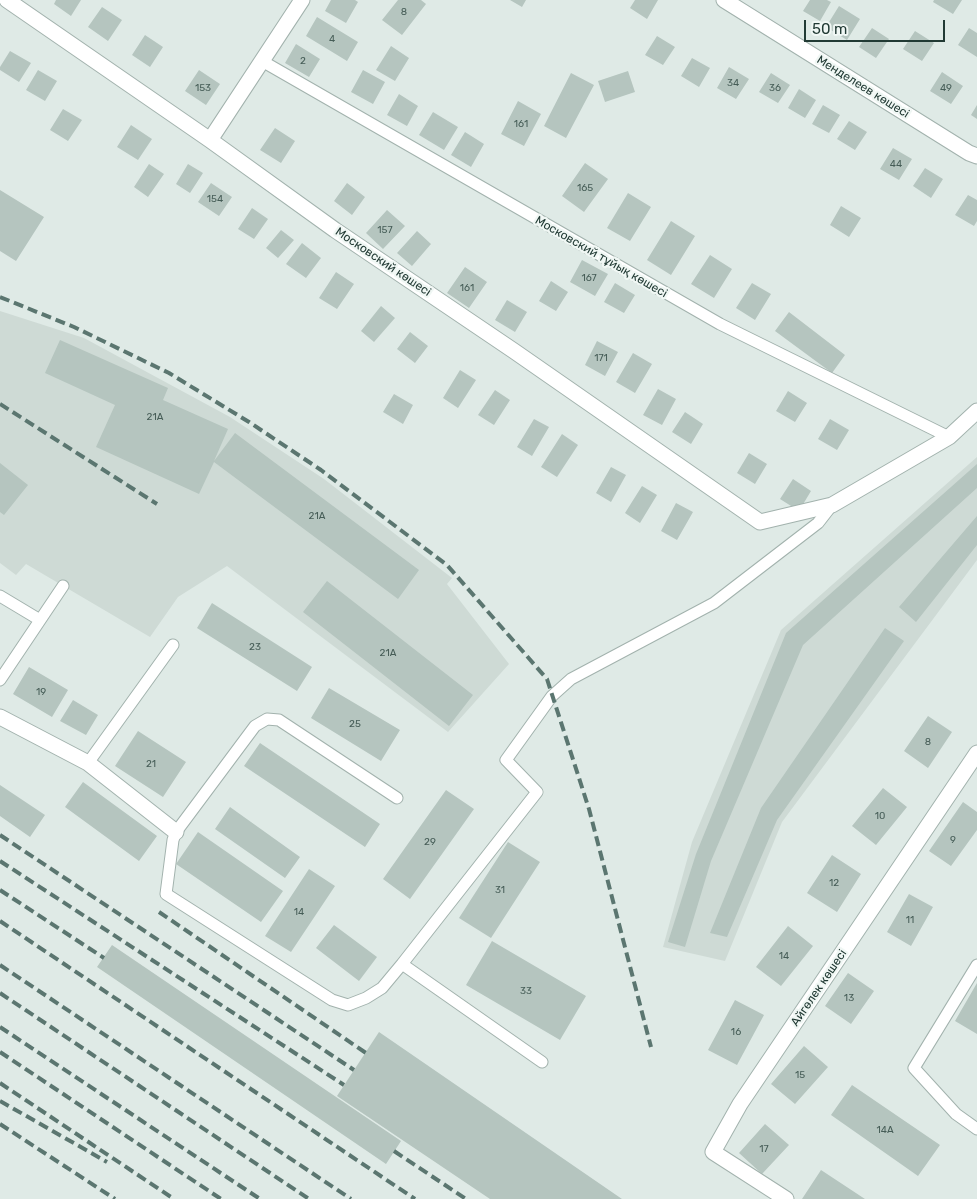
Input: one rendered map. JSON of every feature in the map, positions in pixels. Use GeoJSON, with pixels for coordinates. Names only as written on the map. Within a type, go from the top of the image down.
{"type":"FeatureCollection","features":[{"type":"Feature","properties":{"kind":"street","name":"Московский көшесі"},"geometry":{"type":"LineString","coordinates":[[7,0],[210,140],[334,230],[514,351],[760,522],[832,505]]}},
{"type":"Feature","properties":{"kind":"street"},"geometry":{"type":"LineString","coordinates":[[210,140],[302,0]]}},
{"type":"Feature","properties":{"kind":"street","name":"Менделеев көшесі"},"geometry":{"type":"LineString","coordinates":[[724,0],[969,153],[977,156]]}},
{"type":"Feature","properties":{"kind":"street"},"geometry":{"type":"LineString","coordinates":[[832,505],[949,437],[977,411]]}},
{"type":"Feature","properties":{"kind":"street"},"geometry":{"type":"LineString","coordinates":[[0,716],[88,763],[176,832]]}},
{"type":"Feature","properties":{"kind":"street","name":"Айгөлек көшесі"},"geometry":{"type":"LineString","coordinates":[[786,1199],[713,1152],[740,1104],[977,754]]}},
{"type":"Feature","properties":{"kind":"lane","name":"Московский тұйық көшесі"},"geometry":{"type":"LineString","coordinates":[[262,61],[720,324],[949,437]]}},
{"type":"Feature","properties":{"kind":"lane"},"geometry":{"type":"LineString","coordinates":[[397,798],[279,720],[267,719],[255,726],[176,832],[173,840],[166,894],[332,1000],[348,1005],[366,998],[382,988],[402,964],[537,792],[506,760],[552,696],[571,680],[714,603],[818,523],[832,505]]}},
{"type":"Feature","properties":{"kind":"lane"},"geometry":{"type":"LineString","coordinates":[[0,680],[63,586]]}},
{"type":"Feature","properties":{"kind":"lane"},"geometry":{"type":"LineString","coordinates":[[0,596],[40,620]]}},
{"type":"Feature","properties":{"kind":"lane"},"geometry":{"type":"LineString","coordinates":[[88,763],[173,645]]}},
{"type":"Feature","properties":{"kind":"lane"},"geometry":{"type":"LineString","coordinates":[[402,964],[542,1062]]}},
{"type":"Feature","properties":{"kind":"lane"},"geometry":{"type":"LineString","coordinates":[[977,965],[914,1068],[956,1114],[977,1129]]}},
{"type":"Feature","properties":{"kind":"shaded area"},"geometry":{"type":"Polygon","coordinates":[[[0,311],[84,338],[230,417],[324,479],[452,578],[447,584],[509,664],[448,732],[227,566],[178,597],[150,637],[26,564],[16,575],[0,563],[0,311]]]}},
{"type":"Feature","properties":{"kind":"shaded area"},"geometry":{"type":"Polygon","coordinates":[[[977,457],[977,560],[782,822],[725,961],[663,947],[692,842],[781,630],[977,457]]]}},
{"type":"Feature","properties":{"kind":"building"},"geometry":{"type":"Polygon","coordinates":[[[56,0],[81,0],[71,16],[54,4],[56,0]]]}},
{"type":"Feature","properties":{"kind":"building"},"geometry":{"type":"Polygon","coordinates":[[[331,0],[355,0],[358,2],[346,23],[325,11],[331,0]]]}},
{"type":"Feature","properties":{"kind":"building"},"geometry":{"type":"Polygon","coordinates":[[[398,0],[421,0],[426,4],[402,35],[382,20],[398,0]]]}},
{"type":"Feature","properties":{"kind":"building"},"geometry":{"type":"Polygon","coordinates":[[[510,0],[526,0],[522,7],[510,0]]]}},
{"type":"Feature","properties":{"kind":"building"},"geometry":{"type":"Polygon","coordinates":[[[635,0],[658,0],[647,19],[630,8],[635,0]]]}},
{"type":"Feature","properties":{"kind":"building"},"geometry":{"type":"Polygon","coordinates":[[[810,0],[827,0],[831,2],[820,21],[803,11],[810,0]]]}},
{"type":"Feature","properties":{"kind":"building"},"geometry":{"type":"Polygon","coordinates":[[[934,0],[962,0],[953,14],[933,2],[934,0]]]}},
{"type":"Feature","properties":{"kind":"building"},"geometry":{"type":"Polygon","coordinates":[[[839,6],[860,19],[847,40],[826,27],[839,6]]]}},
{"type":"Feature","properties":{"kind":"building"},"geometry":{"type":"Polygon","coordinates":[[[102,7],[122,20],[108,41],[88,27],[102,7]]]}},
{"type":"Feature","properties":{"kind":"building"},"geometry":{"type":"Polygon","coordinates":[[[317,17],[358,42],[347,61],[306,36],[317,17]]]}},
{"type":"Feature","properties":{"kind":"building"},"geometry":{"type":"Polygon","coordinates":[[[872,28],[889,39],[876,58],[859,47],[872,28]]]}},
{"type":"Feature","properties":{"kind":"building"},"geometry":{"type":"Polygon","coordinates":[[[969,28],[977,33],[977,57],[958,45],[969,28]]]}},
{"type":"Feature","properties":{"kind":"building"},"geometry":{"type":"Polygon","coordinates":[[[915,31],[934,43],[922,61],[903,49],[915,31]]]}},
{"type":"Feature","properties":{"kind":"building"},"geometry":{"type":"Polygon","coordinates":[[[145,35],[163,47],[150,67],[132,55],[145,35]]]}},
{"type":"Feature","properties":{"kind":"building"},"geometry":{"type":"Polygon","coordinates":[[[657,36],[675,47],[663,65],[645,55],[657,36]]]}},
{"type":"Feature","properties":{"kind":"building"},"geometry":{"type":"Polygon","coordinates":[[[296,44],[320,59],[309,77],[285,63],[296,44]]]}},
{"type":"Feature","properties":{"kind":"building"},"geometry":{"type":"Polygon","coordinates":[[[391,46],[409,58],[395,81],[376,70],[391,46]]]}},
{"type":"Feature","properties":{"kind":"building"},"geometry":{"type":"Polygon","coordinates":[[[10,51],[31,63],[19,82],[0,70],[10,51]]]}},
{"type":"Feature","properties":{"kind":"building"},"geometry":{"type":"Polygon","coordinates":[[[692,58],[710,68],[699,87],[681,76],[692,58]]]}},
{"type":"Feature","properties":{"kind":"building"},"geometry":{"type":"Polygon","coordinates":[[[729,67],[749,79],[736,99],[717,88],[729,67]]]}},
{"type":"Feature","properties":{"kind":"building"},"geometry":{"type":"Polygon","coordinates":[[[38,70],[57,81],[45,101],[26,90],[38,70]]]}},
{"type":"Feature","properties":{"kind":"building"},"geometry":{"type":"Polygon","coordinates":[[[199,70],[220,84],[206,105],[185,91],[199,70]]]}},
{"type":"Feature","properties":{"kind":"building"},"geometry":{"type":"Polygon","coordinates":[[[363,70],[385,82],[373,104],[351,92],[363,70]]]}},
{"type":"Feature","properties":{"kind":"building"},"geometry":{"type":"Polygon","coordinates":[[[628,71],[635,92],[605,102],[598,81],[628,71]]]}},
{"type":"Feature","properties":{"kind":"building"},"geometry":{"type":"Polygon","coordinates":[[[942,72],[963,86],[951,104],[930,91],[942,72]]]}},
{"type":"Feature","properties":{"kind":"building"},"geometry":{"type":"Polygon","coordinates":[[[571,73],[594,85],[566,138],[544,126],[571,73]]]}},
{"type":"Feature","properties":{"kind":"building"},"geometry":{"type":"Polygon","coordinates":[[[771,73],[790,85],[778,103],[759,92],[771,73]]]}},
{"type":"Feature","properties":{"kind":"building"},"geometry":{"type":"Polygon","coordinates":[[[799,89],[816,100],[805,118],[788,108],[799,89]]]}},
{"type":"Feature","properties":{"kind":"building"},"geometry":{"type":"Polygon","coordinates":[[[399,94],[418,106],[407,126],[387,115],[399,94]]]}},
{"type":"Feature","properties":{"kind":"building"},"geometry":{"type":"Polygon","coordinates":[[[518,101],[541,114],[524,146],[501,134],[518,101]]]}},
{"type":"Feature","properties":{"kind":"building"},"geometry":{"type":"Polygon","coordinates":[[[823,105],[840,115],[829,133],[812,124],[823,105]]]}},
{"type":"Feature","properties":{"kind":"building"},"geometry":{"type":"Polygon","coordinates":[[[977,105],[977,119],[971,115],[977,105]]]}},
{"type":"Feature","properties":{"kind":"building"},"geometry":{"type":"Polygon","coordinates":[[[63,109],[82,120],[68,141],[50,130],[63,109]]]}},
{"type":"Feature","properties":{"kind":"building"},"geometry":{"type":"Polygon","coordinates":[[[433,112],[458,127],[444,150],[419,135],[433,112]]]}},
{"type":"Feature","properties":{"kind":"building"},"geometry":{"type":"Polygon","coordinates":[[[849,121],[867,132],[855,150],[837,139],[849,121]]]}},
{"type":"Feature","properties":{"kind":"building"},"geometry":{"type":"Polygon","coordinates":[[[131,125],[152,139],[138,160],[117,147],[131,125]]]}},
{"type":"Feature","properties":{"kind":"building"},"geometry":{"type":"Polygon","coordinates":[[[275,128],[295,141],[281,163],[260,150],[275,128]]]}},
{"type":"Feature","properties":{"kind":"building"},"geometry":{"type":"Polygon","coordinates":[[[465,132],[484,144],[471,167],[451,155],[465,132]]]}},
{"type":"Feature","properties":{"kind":"building"},"geometry":{"type":"Polygon","coordinates":[[[893,148],[912,159],[899,180],[880,169],[893,148]]]}},
{"type":"Feature","properties":{"kind":"building"},"geometry":{"type":"Polygon","coordinates":[[[585,163],[608,179],[584,212],[562,196],[585,163]]]}},
{"type":"Feature","properties":{"kind":"building"},"geometry":{"type":"Polygon","coordinates":[[[149,164],[164,174],[148,197],[134,187],[149,164]]]}},
{"type":"Feature","properties":{"kind":"building"},"geometry":{"type":"Polygon","coordinates":[[[188,164],[203,173],[190,193],[176,184],[188,164]]]}},
{"type":"Feature","properties":{"kind":"building"},"geometry":{"type":"Polygon","coordinates":[[[925,168],[943,179],[931,198],[913,186],[925,168]]]}},
{"type":"Feature","properties":{"kind":"building"},"geometry":{"type":"Polygon","coordinates":[[[211,183],[232,197],[219,216],[198,202],[211,183]]]}},
{"type":"Feature","properties":{"kind":"building"},"geometry":{"type":"Polygon","coordinates":[[[347,183],[365,197],[352,215],[334,201],[347,183]]]}},
{"type":"Feature","properties":{"kind":"building"},"geometry":{"type":"Polygon","coordinates":[[[0,190],[44,217],[16,261],[0,251],[0,190]]]}},
{"type":"Feature","properties":{"kind":"building"},"geometry":{"type":"Polygon","coordinates":[[[628,193],[651,207],[630,241],[607,228],[628,193]]]}},
{"type":"Feature","properties":{"kind":"building"},"geometry":{"type":"Polygon","coordinates":[[[968,195],[977,200],[977,221],[974,226],[955,215],[968,195]]]}},
{"type":"Feature","properties":{"kind":"building"},"geometry":{"type":"Polygon","coordinates":[[[841,206],[861,218],[849,237],[830,225],[841,206]]]}},
{"type":"Feature","properties":{"kind":"building"},"geometry":{"type":"Polygon","coordinates":[[[252,208],[268,219],[254,239],[238,229],[252,208]]]}},
{"type":"Feature","properties":{"kind":"building"},"geometry":{"type":"Polygon","coordinates":[[[387,210],[405,226],[383,249],[366,233],[387,210]]]}},
{"type":"Feature","properties":{"kind":"building"},"geometry":{"type":"Polygon","coordinates":[[[671,221],[695,236],[671,275],[647,260],[671,221]]]}},
{"type":"Feature","properties":{"kind":"building"},"geometry":{"type":"Polygon","coordinates":[[[281,230],[294,240],[278,258],[266,248],[281,230]]]}},
{"type":"Feature","properties":{"kind":"building"},"geometry":{"type":"Polygon","coordinates":[[[417,231],[431,244],[412,266],[397,253],[417,231]]]}},
{"type":"Feature","properties":{"kind":"building"},"geometry":{"type":"Polygon","coordinates":[[[302,243],[321,258],[306,278],[286,264],[302,243]]]}},
{"type":"Feature","properties":{"kind":"building"},"geometry":{"type":"Polygon","coordinates":[[[710,255],[732,269],[714,298],[691,284],[710,255]]]}},
{"type":"Feature","properties":{"kind":"building"},"geometry":{"type":"Polygon","coordinates":[[[582,260],[608,274],[595,296],[570,282],[582,260]]]}},
{"type":"Feature","properties":{"kind":"building"},"geometry":{"type":"Polygon","coordinates":[[[465,267],[487,282],[469,308],[447,293],[465,267]]]}},
{"type":"Feature","properties":{"kind":"building"},"geometry":{"type":"Polygon","coordinates":[[[336,272],[354,284],[337,309],[319,298],[336,272]]]}},
{"type":"Feature","properties":{"kind":"building"},"geometry":{"type":"Polygon","coordinates":[[[551,281],[568,292],[556,311],[539,301],[551,281]]]}},
{"type":"Feature","properties":{"kind":"building"},"geometry":{"type":"Polygon","coordinates":[[[615,283],[635,295],[624,313],[604,302],[615,283]]]}},
{"type":"Feature","properties":{"kind":"building"},"geometry":{"type":"Polygon","coordinates":[[[752,283],[771,294],[755,320],[736,308],[752,283]]]}},
{"type":"Feature","properties":{"kind":"building"},"geometry":{"type":"Polygon","coordinates":[[[507,300],[527,312],[515,332],[495,320],[507,300]]]}},
{"type":"Feature","properties":{"kind":"building"},"geometry":{"type":"Polygon","coordinates":[[[381,306],[395,318],[374,342],[361,331],[381,306]]]}},
{"type":"Feature","properties":{"kind":"building"},"geometry":{"type":"Polygon","coordinates":[[[789,312],[845,355],[832,373],[775,331],[789,312]]]}},
{"type":"Feature","properties":{"kind":"building"},"geometry":{"type":"Polygon","coordinates":[[[410,332],[428,346],[415,363],[397,349],[410,332]]]}},
{"type":"Feature","properties":{"kind":"building"},"geometry":{"type":"Polygon","coordinates":[[[60,340],[168,388],[163,400],[228,429],[214,461],[235,433],[419,570],[398,599],[214,462],[199,494],[96,447],[115,405],[45,373],[60,340]]]}},
{"type":"Feature","properties":{"kind":"building"},"geometry":{"type":"Polygon","coordinates":[[[597,341],[618,352],[605,376],[585,365],[597,341]]]}},
{"type":"Feature","properties":{"kind":"building"},"geometry":{"type":"Polygon","coordinates":[[[633,353],[652,364],[635,393],[616,382],[633,353]]]}},
{"type":"Feature","properties":{"kind":"building"},"geometry":{"type":"Polygon","coordinates":[[[460,370],[476,380],[458,408],[443,398],[460,370]]]}},
{"type":"Feature","properties":{"kind":"building"},"geometry":{"type":"Polygon","coordinates":[[[658,389],[676,399],[662,425],[643,415],[658,389]]]}},
{"type":"Feature","properties":{"kind":"building"},"geometry":{"type":"Polygon","coordinates":[[[495,390],[510,400],[494,425],[478,415],[495,390]]]}},
{"type":"Feature","properties":{"kind":"building"},"geometry":{"type":"Polygon","coordinates":[[[788,391],[807,403],[795,422],[776,411],[788,391]]]}},
{"type":"Feature","properties":{"kind":"building"},"geometry":{"type":"Polygon","coordinates":[[[394,394],[413,405],[403,424],[383,412],[394,394]]]}},
{"type":"Feature","properties":{"kind":"building"},"geometry":{"type":"Polygon","coordinates":[[[685,412],[703,424],[691,444],[672,432],[685,412]]]}},
{"type":"Feature","properties":{"kind":"building"},"geometry":{"type":"Polygon","coordinates":[[[534,419],[549,427],[532,456],[517,447],[534,419]]]}},
{"type":"Feature","properties":{"kind":"building"},"geometry":{"type":"Polygon","coordinates":[[[830,419],[849,430],[837,450],[818,439],[830,419]]]}},
{"type":"Feature","properties":{"kind":"building"},"geometry":{"type":"Polygon","coordinates":[[[562,434],[578,445],[557,477],[541,467],[562,434]]]}},
{"type":"Feature","properties":{"kind":"building"},"geometry":{"type":"Polygon","coordinates":[[[749,453],[767,464],[755,484],[737,473],[749,453]]]}},
{"type":"Feature","properties":{"kind":"building"},"geometry":{"type":"Polygon","coordinates":[[[0,463],[28,485],[4,515],[0,512],[0,463]]]}},
{"type":"Feature","properties":{"kind":"building"},"geometry":{"type":"Polygon","coordinates":[[[977,464],[977,488],[803,645],[711,861],[685,947],[668,942],[696,854],[786,633],[977,464]]]}},
{"type":"Feature","properties":{"kind":"building"},"geometry":{"type":"Polygon","coordinates":[[[611,467],[626,475],[611,502],[596,493],[611,467]]]}},
{"type":"Feature","properties":{"kind":"building"},"geometry":{"type":"Polygon","coordinates":[[[793,479],[811,491],[799,511],[780,499],[793,479]]]}},
{"type":"Feature","properties":{"kind":"building"},"geometry":{"type":"Polygon","coordinates":[[[642,486],[657,495],[640,523],[625,513],[642,486]]]}},
{"type":"Feature","properties":{"kind":"building"},"geometry":{"type":"Polygon","coordinates":[[[676,503],[693,512],[677,540],[661,531],[676,503]]]}},
{"type":"Feature","properties":{"kind":"building"},"geometry":{"type":"Polygon","coordinates":[[[977,516],[977,545],[916,622],[899,607],[977,516]]]}},
{"type":"Feature","properties":{"kind":"building"},"geometry":{"type":"Polygon","coordinates":[[[327,581],[473,695],[449,726],[303,612],[327,581]]]}},
{"type":"Feature","properties":{"kind":"building"},"geometry":{"type":"Polygon","coordinates":[[[212,603],[312,667],[297,691],[197,628],[212,603]]]}},
{"type":"Feature","properties":{"kind":"building"},"geometry":{"type":"Polygon","coordinates":[[[885,628],[904,641],[777,820],[727,937],[710,933],[761,808],[885,628]]]}},
{"type":"Feature","properties":{"kind":"building"},"geometry":{"type":"Polygon","coordinates":[[[29,667],[68,690],[52,717],[13,694],[29,667]]]}},
{"type":"Feature","properties":{"kind":"building"},"geometry":{"type":"Polygon","coordinates":[[[329,688],[400,730],[381,761],[311,718],[329,688]]]}},
{"type":"Feature","properties":{"kind":"building"},"geometry":{"type":"Polygon","coordinates":[[[73,700],[98,715],[86,735],[60,721],[73,700]]]}},
{"type":"Feature","properties":{"kind":"building"},"geometry":{"type":"Polygon","coordinates":[[[928,716],[952,732],[928,768],[904,751],[928,716]]]}},
{"type":"Feature","properties":{"kind":"building"},"geometry":{"type":"Polygon","coordinates":[[[138,731],[186,762],[163,797],[115,766],[138,731]]]}},
{"type":"Feature","properties":{"kind":"building"},"geometry":{"type":"Polygon","coordinates":[[[260,743],[380,824],[365,847],[244,766],[260,743]]]}},
{"type":"Feature","properties":{"kind":"building"},"geometry":{"type":"Polygon","coordinates":[[[83,782],[157,836],[139,861],[65,807],[83,782]]]}},
{"type":"Feature","properties":{"kind":"building"},"geometry":{"type":"Polygon","coordinates":[[[0,785],[45,815],[30,837],[0,816],[0,785]]]}},
{"type":"Feature","properties":{"kind":"building"},"geometry":{"type":"Polygon","coordinates":[[[883,788],[907,807],[876,845],[852,826],[883,788]]]}},
{"type":"Feature","properties":{"kind":"building"},"geometry":{"type":"Polygon","coordinates":[[[446,790],[474,809],[410,899],[383,879],[446,790]]]}},
{"type":"Feature","properties":{"kind":"building"},"geometry":{"type":"Polygon","coordinates":[[[963,802],[977,812],[977,830],[951,866],[929,851],[963,802]]]}},
{"type":"Feature","properties":{"kind":"building"},"geometry":{"type":"Polygon","coordinates":[[[230,807],[300,857],[285,878],[215,829],[230,807]]]}},
{"type":"Feature","properties":{"kind":"building"},"geometry":{"type":"Polygon","coordinates":[[[198,832],[283,891],[261,922],[176,864],[198,832]]]}},
{"type":"Feature","properties":{"kind":"building"},"geometry":{"type":"Polygon","coordinates":[[[508,842],[540,862],[491,938],[459,918],[508,842]]]}},
{"type":"Feature","properties":{"kind":"building"},"geometry":{"type":"Polygon","coordinates":[[[832,855],[861,874],[837,912],[807,893],[832,855]]]}},
{"type":"Feature","properties":{"kind":"building"},"geometry":{"type":"Polygon","coordinates":[[[309,869],[335,886],[291,952],[265,936],[309,869]]]}},
{"type":"Feature","properties":{"kind":"building"},"geometry":{"type":"Polygon","coordinates":[[[909,894],[933,907],[911,946],[887,932],[909,894]]]}},
{"type":"Feature","properties":{"kind":"building"},"geometry":{"type":"Polygon","coordinates":[[[334,925],[377,957],[359,981],[316,948],[334,925]]]}},
{"type":"Feature","properties":{"kind":"building"},"geometry":{"type":"Polygon","coordinates":[[[788,926],[813,946],[781,986],[756,967],[788,926]]]}},
{"type":"Feature","properties":{"kind":"building"},"geometry":{"type":"Polygon","coordinates":[[[492,941],[586,996],[560,1040],[466,985],[492,941]]]}},
{"type":"Feature","properties":{"kind":"building"},"geometry":{"type":"Polygon","coordinates":[[[112,945],[401,1141],[386,1164],[97,967],[112,945]]]}},
{"type":"Feature","properties":{"kind":"building"},"geometry":{"type":"Polygon","coordinates":[[[848,973],[874,991],[851,1024],[825,1006],[848,973]]]}},
{"type":"Feature","properties":{"kind":"building"},"geometry":{"type":"Polygon","coordinates":[[[977,983],[977,1034],[955,1021],[977,983]]]}},
{"type":"Feature","properties":{"kind":"building"},"geometry":{"type":"Polygon","coordinates":[[[735,1000],[764,1015],[737,1065],[708,1050],[735,1000]]]}},
{"type":"Feature","properties":{"kind":"building"},"geometry":{"type":"Polygon","coordinates":[[[379,1032],[622,1199],[490,1199],[337,1096],[379,1032]]]}},
{"type":"Feature","properties":{"kind":"building"},"geometry":{"type":"Polygon","coordinates":[[[804,1046],[828,1067],[795,1104],[771,1084],[804,1046]]]}},
{"type":"Feature","properties":{"kind":"building"},"geometry":{"type":"Polygon","coordinates":[[[852,1085],[940,1145],[918,1176],[831,1115],[852,1085]]]}},
{"type":"Feature","properties":{"kind":"building"},"geometry":{"type":"Polygon","coordinates":[[[765,1124],[789,1145],[762,1174],[739,1153],[765,1124]]]}},
{"type":"Feature","properties":{"kind":"building"},"geometry":{"type":"Polygon","coordinates":[[[821,1170],[865,1199],[802,1199],[821,1170]]]}},
{"type":"Feature","properties":{"kind":"railway"},"geometry":{"type":"LineString","coordinates":[[0,297],[74,327],[169,373],[249,422],[321,470],[447,565],[547,679],[589,809],[651,1047]]}},
{"type":"Feature","properties":{"kind":"railway"},"geometry":{"type":"LineString","coordinates":[[0,404],[157,504]]}},
{"type":"Feature","properties":{"kind":"railway"},"geometry":{"type":"LineString","coordinates":[[0,835],[354,1070]]}},
{"type":"Feature","properties":{"kind":"railway"},"geometry":{"type":"LineString","coordinates":[[0,861],[344,1085]]}},
{"type":"Feature","properties":{"kind":"railway"},"geometry":{"type":"LineString","coordinates":[[0,890],[104,958]]}},
{"type":"Feature","properties":{"kind":"railway"},"geometry":{"type":"LineString","coordinates":[[159,912],[366,1053]]}},
{"type":"Feature","properties":{"kind":"railway"},"geometry":{"type":"LineString","coordinates":[[0,921],[415,1199]]}},
{"type":"Feature","properties":{"kind":"railway"},"geometry":{"type":"LineString","coordinates":[[0,965],[351,1199]]}},
{"type":"Feature","properties":{"kind":"railway"},"geometry":{"type":"LineString","coordinates":[[0,993],[309,1199]]}},
{"type":"Feature","properties":{"kind":"railway"},"geometry":{"type":"LineString","coordinates":[[0,1027],[260,1199]]}},
{"type":"Feature","properties":{"kind":"railway"},"geometry":{"type":"LineString","coordinates":[[0,1052],[221,1199]]}},
{"type":"Feature","properties":{"kind":"railway"},"geometry":{"type":"LineString","coordinates":[[0,1083],[174,1199]]}},
{"type":"Feature","properties":{"kind":"railway"},"geometry":{"type":"LineString","coordinates":[[0,1101],[107,1162]]}},
{"type":"Feature","properties":{"kind":"railway"},"geometry":{"type":"LineString","coordinates":[[0,1124],[115,1199]]}},
{"type":"Feature","properties":{"kind":"railway"},"geometry":{"type":"LineString","coordinates":[[394,1151],[466,1199]]}}]}
